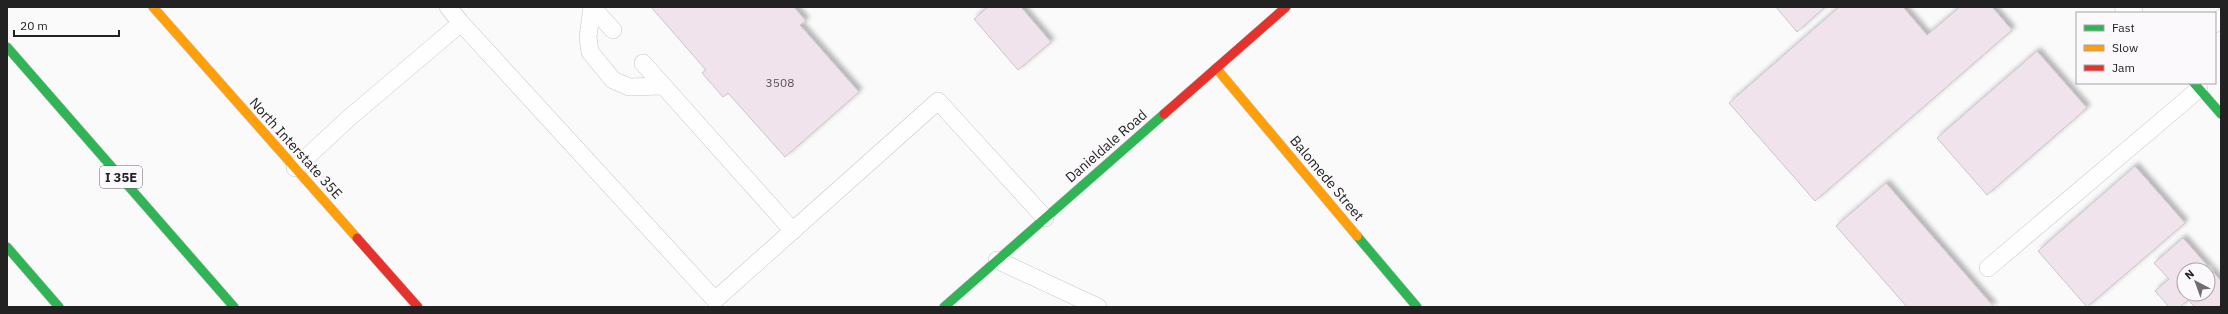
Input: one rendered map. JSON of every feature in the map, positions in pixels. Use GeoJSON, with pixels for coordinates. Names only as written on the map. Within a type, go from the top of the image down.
{"type":"FeatureCollection","features":[{"type":"Feature","properties":{"kind":"main road","name":"North Interstate 35E"},"geometry":{"type":"LineString","coordinates":[[153,7],[418,307]]}},
{"type":"Feature","properties":{"kind":"main road","name":"Danieldale Road"},"geometry":{"type":"LineString","coordinates":[[944,307],[1286,7]]}},
{"type":"Feature","properties":{"kind":"main road","name":"I 35E"},"geometry":{"type":"LineString","coordinates":[[7,47],[234,307]]}},
{"type":"Feature","properties":{"kind":"main road","name":"Balomede Street"},"geometry":{"type":"LineString","coordinates":[[1216,68],[1417,307]]}},
{"type":"Feature","properties":{"kind":"main road"},"geometry":{"type":"LineString","coordinates":[[2197,86],[2221,114]]}},
{"type":"Feature","properties":{"kind":"main road"},"geometry":{"type":"LineString","coordinates":[[7,247],[59,307]]}},
{"type":"Feature","properties":{"kind":"lane"},"geometry":{"type":"LineString","coordinates":[[448,7],[461,23],[716,300],[938,101],[1045,218]]}},
{"type":"Feature","properties":{"kind":"lane"},"geometry":{"type":"LineString","coordinates":[[592,7],[613,30]]}},
{"type":"Feature","properties":{"kind":"lane"},"geometry":{"type":"LineString","coordinates":[[592,7],[588,37],[590,52],[613,80],[629,87],[663,86]]}},
{"type":"Feature","properties":{"kind":"lane"},"geometry":{"type":"LineString","coordinates":[[295,168],[349,118],[461,23]]}},
{"type":"Feature","properties":{"kind":"lane"},"geometry":{"type":"LineString","coordinates":[[643,63],[794,231]]}},
{"type":"Feature","properties":{"kind":"lane"},"geometry":{"type":"LineString","coordinates":[[1988,268],[2197,86]]}},
{"type":"Feature","properties":{"kind":"lane"},"geometry":{"type":"LineString","coordinates":[[997,260],[1098,307]]}},
{"type":"Feature","properties":{"kind":"building"},"geometry":{"type":"Polygon","coordinates":[[[651,7],[794,7],[806,21],[800,25],[859,92],[785,157],[728,93],[723,97],[702,73],[706,70],[651,7]]]}},
{"type":"Feature","properties":{"kind":"building"},"geometry":{"type":"Polygon","coordinates":[[[988,7],[1021,7],[1051,42],[1018,70],[974,19],[988,7]]]}},
{"type":"Feature","properties":{"kind":"building"},"geometry":{"type":"Polygon","coordinates":[[[1776,7],[1825,7],[1797,32],[1776,7]]]}},
{"type":"Feature","properties":{"kind":"building"},"geometry":{"type":"Polygon","coordinates":[[[1839,7],[1903,7],[1927,35],[1960,7],[1992,7],[2012,30],[1815,201],[1729,103],[1839,7]]]}},
{"type":"Feature","properties":{"kind":"building"},"geometry":{"type":"Polygon","coordinates":[[[2037,51],[2087,108],[1987,195],[1937,138],[2037,51]]]}},
{"type":"Feature","properties":{"kind":"building"},"geometry":{"type":"Polygon","coordinates":[[[2135,166],[2185,223],[2087,307],[2038,251],[2135,166]]]}},
{"type":"Feature","properties":{"kind":"building"},"geometry":{"type":"Polygon","coordinates":[[[1886,183],[1994,307],[1907,307],[1836,226],[1886,183]]]}},
{"type":"Feature","properties":{"kind":"building"},"geometry":{"type":"Polygon","coordinates":[[[2183,238],[2204,262],[2176,262],[2176,302],[2186,302],[2180,307],[2169,307],[2155,291],[2169,279],[2154,263],[2183,238]]]}},
{"type":"Feature","properties":{"kind":"building"},"geometry":{"type":"Polygon","coordinates":[[[2216,275],[2221,281],[2221,304],[2218,307],[2195,307],[2190,302],[2216,302],[2216,275]]]}},
{"type":"Feature","properties":{"kind":"traffic: fast"},"geometry":{"type":"LineString","coordinates":[[7,47],[234,307]]}},
{"type":"Feature","properties":{"kind":"traffic: fast"},"geometry":{"type":"LineString","coordinates":[[2195,84],[2221,114]]}},
{"type":"Feature","properties":{"kind":"traffic: fast"},"geometry":{"type":"LineString","coordinates":[[944,307],[1164,114]]}},
{"type":"Feature","properties":{"kind":"traffic: fast"},"geometry":{"type":"LineString","coordinates":[[1357,236],[1417,307]]}},
{"type":"Feature","properties":{"kind":"traffic: fast"},"geometry":{"type":"LineString","coordinates":[[7,247],[59,307]]}},
{"type":"Feature","properties":{"kind":"traffic: slow"},"geometry":{"type":"LineString","coordinates":[[153,7],[357,238]]}},
{"type":"Feature","properties":{"kind":"traffic: slow"},"geometry":{"type":"LineString","coordinates":[[1216,68],[1357,236]]}},
{"type":"Feature","properties":{"kind":"traffic: jam"},"geometry":{"type":"LineString","coordinates":[[1164,114],[1286,7]]}},
{"type":"Feature","properties":{"kind":"traffic: jam"},"geometry":{"type":"LineString","coordinates":[[357,238],[418,307]]}}]}
